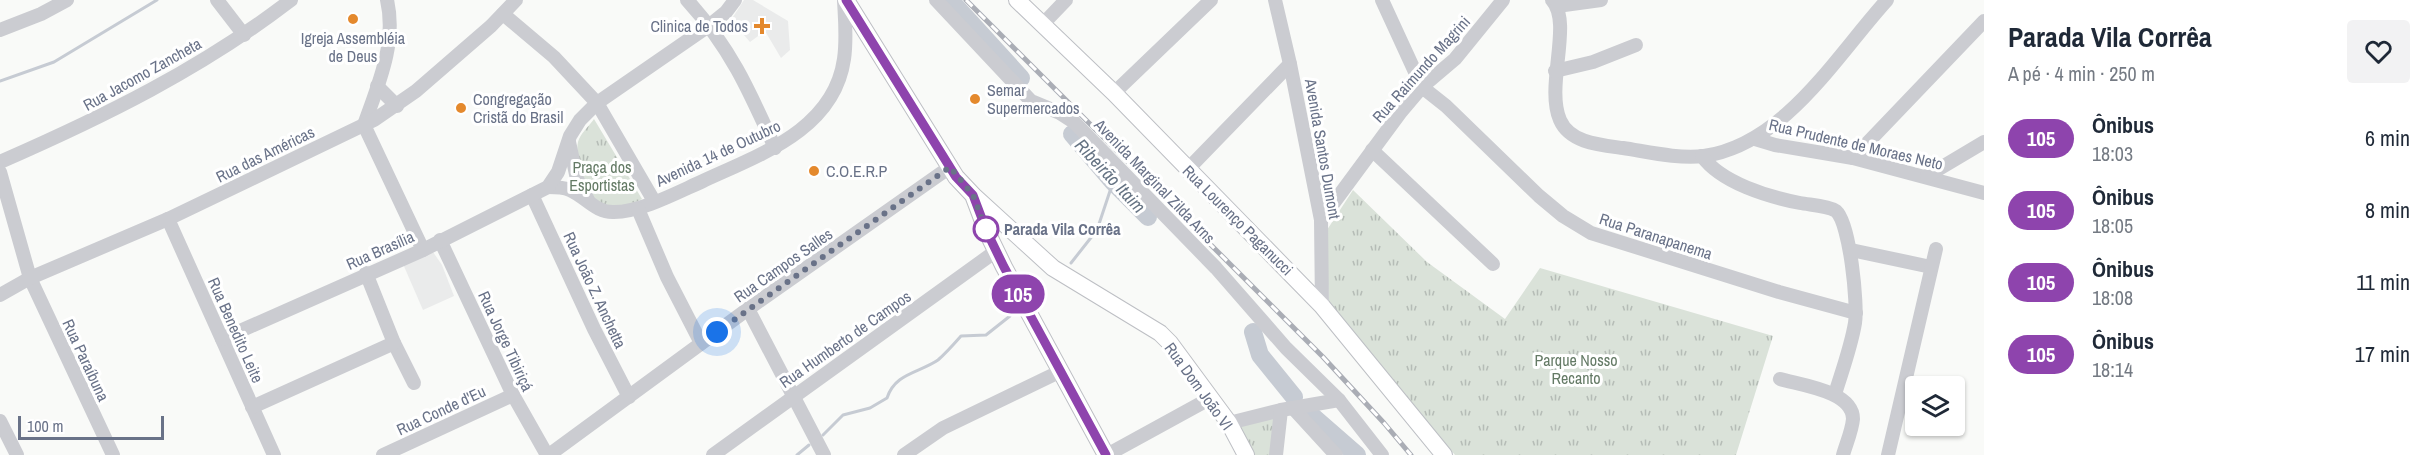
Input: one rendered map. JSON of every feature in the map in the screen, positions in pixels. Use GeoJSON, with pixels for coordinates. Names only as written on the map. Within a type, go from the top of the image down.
{"type":"FeatureCollection","features":[{"type":"Feature","properties":{"kind":"main road","name":"Rua Lourenço Paganucci"},"geometry":{"type":"LineString","coordinates":[[1017,0],[1114,93],[1322,306],[1444,455]]}},
{"type":"Feature","properties":{"kind":"main road"},"geometry":{"type":"LineString","coordinates":[[849,3],[950,167],[973,195],[996,251],[1059,372],[1106,455]]}},
{"type":"Feature","properties":{"kind":"main road","name":"Rua Dom João VI"},"geometry":{"type":"LineString","coordinates":[[973,195],[1053,268],[1160,333],[1170,343],[1209,399],[1229,423],[1246,455]]}},
{"type":"Feature","properties":{"kind":"main road"},"geometry":{"type":"LineString","coordinates":[[996,251],[1003,240],[1017,234]]}},
{"type":"Feature","properties":{"kind":"street"},"geometry":{"type":"LineString","coordinates":[[0,30],[41,14],[67,0]]}},
{"type":"Feature","properties":{"kind":"street"},"geometry":{"type":"LineString","coordinates":[[218,0],[243,35]]}},
{"type":"Feature","properties":{"kind":"street","name":"Rua Jacomo Zancheta"},"geometry":{"type":"LineString","coordinates":[[0,162],[112,111],[170,81],[243,35],[291,0]]}},
{"type":"Feature","properties":{"kind":"street"},"geometry":{"type":"LineString","coordinates":[[387,0],[390,20],[388,49],[364,125],[423,250]]}},
{"type":"Feature","properties":{"kind":"street","name":"Rua das Américas"},"geometry":{"type":"LineString","coordinates":[[0,295],[30,278],[168,219],[364,125],[397,106],[503,14],[516,0]]}},
{"type":"Feature","properties":{"kind":"street"},"geometry":{"type":"LineString","coordinates":[[687,0],[710,25],[733,59],[775,148]]}},
{"type":"Feature","properties":{"kind":"street"},"geometry":{"type":"LineString","coordinates":[[548,187],[558,172],[569,140],[580,120],[597,104],[710,25],[726,12],[735,0]]}},
{"type":"Feature","properties":{"kind":"street","name":"Avenida Marginal Zilda Arns"},"geometry":{"type":"LineString","coordinates":[[936,0],[1031,102],[1060,113],[1074,122],[1216,268],[1286,348],[1339,400],[1382,455]]}},
{"type":"Feature","properties":{"kind":"street"},"geometry":{"type":"LineString","coordinates":[[1042,25],[1066,0]]}},
{"type":"Feature","properties":{"kind":"street"},"geometry":{"type":"LineString","coordinates":[[1114,93],[1211,0]]}},
{"type":"Feature","properties":{"kind":"street","name":"Avenida Santos Dumont"},"geometry":{"type":"LineString","coordinates":[[1275,0],[1321,220],[1322,306]]}},
{"type":"Feature","properties":{"kind":"street"},"geometry":{"type":"LineString","coordinates":[[1382,0],[1422,87]]}},
{"type":"Feature","properties":{"kind":"street","name":"Rua Raimundo Magrini"},"geometry":{"type":"LineString","coordinates":[[1321,220],[1422,87],[1455,59],[1503,0]]}},
{"type":"Feature","properties":{"kind":"street"},"geometry":{"type":"LineString","coordinates":[[1601,0],[1554,3],[1560,19],[1555,71],[1556,109],[1566,130],[1577,139],[1599,144],[1658,154],[1702,156],[1721,152],[1755,139],[1779,120],[1820,80],[1887,0]]}},
{"type":"Feature","properties":{"kind":"street","name":"Avenida 14 de Outubro"},"geometry":{"type":"LineString","coordinates":[[548,187],[571,190],[592,205],[611,213],[638,209],[775,148],[808,124],[822,110],[835,88],[844,60],[849,3]]}},
{"type":"Feature","properties":{"kind":"street"},"geometry":{"type":"LineString","coordinates":[[503,14],[554,57],[597,104],[654,201]]}},
{"type":"Feature","properties":{"kind":"street"},"geometry":{"type":"LineString","coordinates":[[1853,158],[1984,21]]}},
{"type":"Feature","properties":{"kind":"street"},"geometry":{"type":"LineString","coordinates":[[1555,71],[1593,62],[1636,45]]}},
{"type":"Feature","properties":{"kind":"street"},"geometry":{"type":"LineString","coordinates":[[1188,169],[1290,64]]}},
{"type":"Feature","properties":{"kind":"street"},"geometry":{"type":"LineString","coordinates":[[377,86],[397,106]]}},
{"type":"Feature","properties":{"kind":"street","name":"Rua Paranapanema"},"geometry":{"type":"LineString","coordinates":[[1422,87],[1446,106],[1539,196],[1563,216],[1591,233],[1779,292],[1856,313]]}},
{"type":"Feature","properties":{"kind":"street","name":"Rua Prudente de Moraes Neto"},"geometry":{"type":"LineString","coordinates":[[1755,139],[1775,145],[1853,158],[1984,193]]}},
{"type":"Feature","properties":{"kind":"street"},"geometry":{"type":"LineString","coordinates":[[569,140],[577,179],[592,205]]}},
{"type":"Feature","properties":{"kind":"street"},"geometry":{"type":"LineString","coordinates":[[1927,176],[1984,142]]}},
{"type":"Feature","properties":{"kind":"street"},"geometry":{"type":"LineString","coordinates":[[1372,150],[1493,264]]}},
{"type":"Feature","properties":{"kind":"street"},"geometry":{"type":"LineString","coordinates":[[1702,156],[1713,168],[1748,188],[1770,196],[1835,211],[1841,219],[1851,250],[1856,313],[1850,346],[1835,394]]}},
{"type":"Feature","properties":{"kind":"street","name":"Rua Campos Salles"},"geometry":{"type":"LineString","coordinates":[[548,455],[748,309],[950,167]]}},
{"type":"Feature","properties":{"kind":"street","name":"Rua Paraíbuna"},"geometry":{"type":"LineString","coordinates":[[0,172],[30,278],[113,455]]}},
{"type":"Feature","properties":{"kind":"street","name":"Rua Brasília"},"geometry":{"type":"LineString","coordinates":[[222,339],[366,273],[423,250],[548,187]]}},
{"type":"Feature","properties":{"kind":"street","name":"Rua João Z. Anchetta"},"geometry":{"type":"LineString","coordinates":[[532,195],[594,329],[629,398]]}},
{"type":"Feature","properties":{"kind":"street"},"geometry":{"type":"LineString","coordinates":[[638,209],[667,277],[701,343]]}},
{"type":"Feature","properties":{"kind":"street","name":"Rua Benedito Leite"},"geometry":{"type":"LineString","coordinates":[[168,219],[274,455]]}},
{"type":"Feature","properties":{"kind":"street","name":"Rua Jorge Tibiriçá"},"geometry":{"type":"LineString","coordinates":[[440,240],[513,395],[548,455]]}},
{"type":"Feature","properties":{"kind":"street"},"geometry":{"type":"LineString","coordinates":[[1888,455],[1936,249]]}},
{"type":"Feature","properties":{"kind":"street"},"geometry":{"type":"LineString","coordinates":[[1851,250],[1931,267]]}},
{"type":"Feature","properties":{"kind":"street","name":"Rua Humberto de Campos"},"geometry":{"type":"LineString","coordinates":[[713,455],[996,251]]}},
{"type":"Feature","properties":{"kind":"street"},"geometry":{"type":"LineString","coordinates":[[366,273],[394,343],[414,383]]}},
{"type":"Feature","properties":{"kind":"street"},"geometry":{"type":"LineString","coordinates":[[748,309],[824,455]]}},
{"type":"Feature","properties":{"kind":"street"},"geometry":{"type":"LineString","coordinates":[[252,407],[394,343]]}},
{"type":"Feature","properties":{"kind":"street"},"geometry":{"type":"LineString","coordinates":[[903,455],[943,428],[1059,372]]}},
{"type":"Feature","properties":{"kind":"street"},"geometry":{"type":"LineString","coordinates":[[1779,379],[1835,394],[1848,405],[1852,411],[1852,427],[1843,455]]}},
{"type":"Feature","properties":{"kind":"street","name":"Rua Conde d'Eu"},"geometry":{"type":"LineString","coordinates":[[382,455],[513,395]]}},
{"type":"Feature","properties":{"kind":"street"},"geometry":{"type":"LineString","coordinates":[[1106,455],[1209,399]]}},
{"type":"Feature","properties":{"kind":"street"},"geometry":{"type":"LineString","coordinates":[[1229,423],[1287,409],[1339,400]]}},
{"type":"Feature","properties":{"kind":"street"},"geometry":{"type":"LineString","coordinates":[[1276,455],[1287,409]]}},
{"type":"Feature","properties":{"kind":"street"},"geometry":{"type":"LineString","coordinates":[[1287,409],[1336,455]]}},
{"type":"Feature","properties":{"kind":"street"},"geometry":{"type":"LineString","coordinates":[[0,421],[17,455]]}},
{"type":"Feature","properties":{"kind":"shaded area","name":"Clinica de Todos"},"geometry":{"type":"Polygon","coordinates":[[[744,0],[753,0],[788,21],[790,50],[781,58],[765,31],[750,42],[731,20],[744,0]]]}},
{"type":"Feature","properties":{"kind":"shaded area"},"geometry":{"type":"Polygon","coordinates":[[[433,252],[442,265],[454,296],[423,310],[403,264],[433,252]]]}},
{"type":"Feature","properties":{"kind":"green space","name":"Praça dos Esportistas"},"geometry":{"type":"Polygon","coordinates":[[[594,119],[642,199],[628,205],[611,206],[595,201],[589,196],[585,189],[577,145],[594,119]]]}},
{"type":"Feature","properties":{"kind":"green space","name":"Parque Nosso Recanto"},"geometry":{"type":"Polygon","coordinates":[[[1353,190],[1427,262],[1505,319],[1540,268],[1773,336],[1736,455],[1455,455],[1329,301],[1325,233],[1353,190]]]}},
{"type":"Feature","properties":{"kind":"green space"},"geometry":{"type":"Polygon","coordinates":[[[1274,413],[1271,455],[1249,455],[1233,425],[1274,413]]]}},
{"type":"Feature","properties":{"kind":"waterway"},"geometry":{"type":"LineString","coordinates":[[0,81],[54,62],[157,0]]}},
{"type":"Feature","properties":{"kind":"waterway","name":"Ribeirão Itaim"},"geometry":{"type":"LineString","coordinates":[[950,0],[1021,78]]}},
{"type":"Feature","properties":{"kind":"waterway","name":"Ribeirão Itaim"},"geometry":{"type":"LineString","coordinates":[[1072,134],[1113,182],[1148,217]]}},
{"type":"Feature","properties":{"kind":"waterway"},"geometry":{"type":"LineString","coordinates":[[1071,263],[1097,230],[1113,182]]}},
{"type":"Feature","properties":{"kind":"waterway"},"geometry":{"type":"LineString","coordinates":[[823,435],[843,415],[870,408],[887,398],[896,383],[908,374],[938,360],[961,336],[986,335],[1010,316]]}},
{"type":"Feature","properties":{"kind":"waterway","name":"Ribeirão Itaim"},"geometry":{"type":"LineString","coordinates":[[1253,332],[1260,355],[1294,397]]}},
{"type":"Feature","properties":{"kind":"waterway","name":"Ribeirão Itaim"},"geometry":{"type":"LineString","coordinates":[[1310,414],[1357,455]]}},
{"type":"Feature","properties":{"kind":"waterway"},"geometry":{"type":"LineString","coordinates":[[797,455],[809,445]]}},
{"type":"Feature","properties":{"kind":"railway"},"geometry":{"type":"LineString","coordinates":[[966,0],[1323,357],[1411,455]]}},
{"type":"Feature","properties":{"kind":"bus line","name":"105"},"geometry":{"type":"LineString","coordinates":[[846,0],[956,177],[973,195],[1004,267],[1106,455]]}},
{"type":"Feature","properties":{"kind":"place","name":"Igreja Assembléia de Deus"},"geometry":{"type":"Point","coordinates":[353,19]}},
{"type":"Feature","properties":{"kind":"place","name":"Clinica de Todos"},"geometry":{"type":"Point","coordinates":[762,26]}},
{"type":"Feature","properties":{"kind":"place","name":"Semar Supermercados"},"geometry":{"type":"Point","coordinates":[975,99]}},
{"type":"Feature","properties":{"kind":"place","name":"Congregação Cristã do Brasil"},"geometry":{"type":"Point","coordinates":[461,108]}},
{"type":"Feature","properties":{"kind":"place","name":"C.O.E.R.P"},"geometry":{"type":"Point","coordinates":[814,171]}},
{"type":"Feature","properties":{"kind":"place","name":"Parada Vila Corrêa"},"geometry":{"type":"Point","coordinates":[986,229]}},
{"type":"Feature","properties":{"kind":"route"},"geometry":{"type":"LineString","coordinates":[[717,332],[950,167],[973,195],[987,232],[986,229]]}}]}
